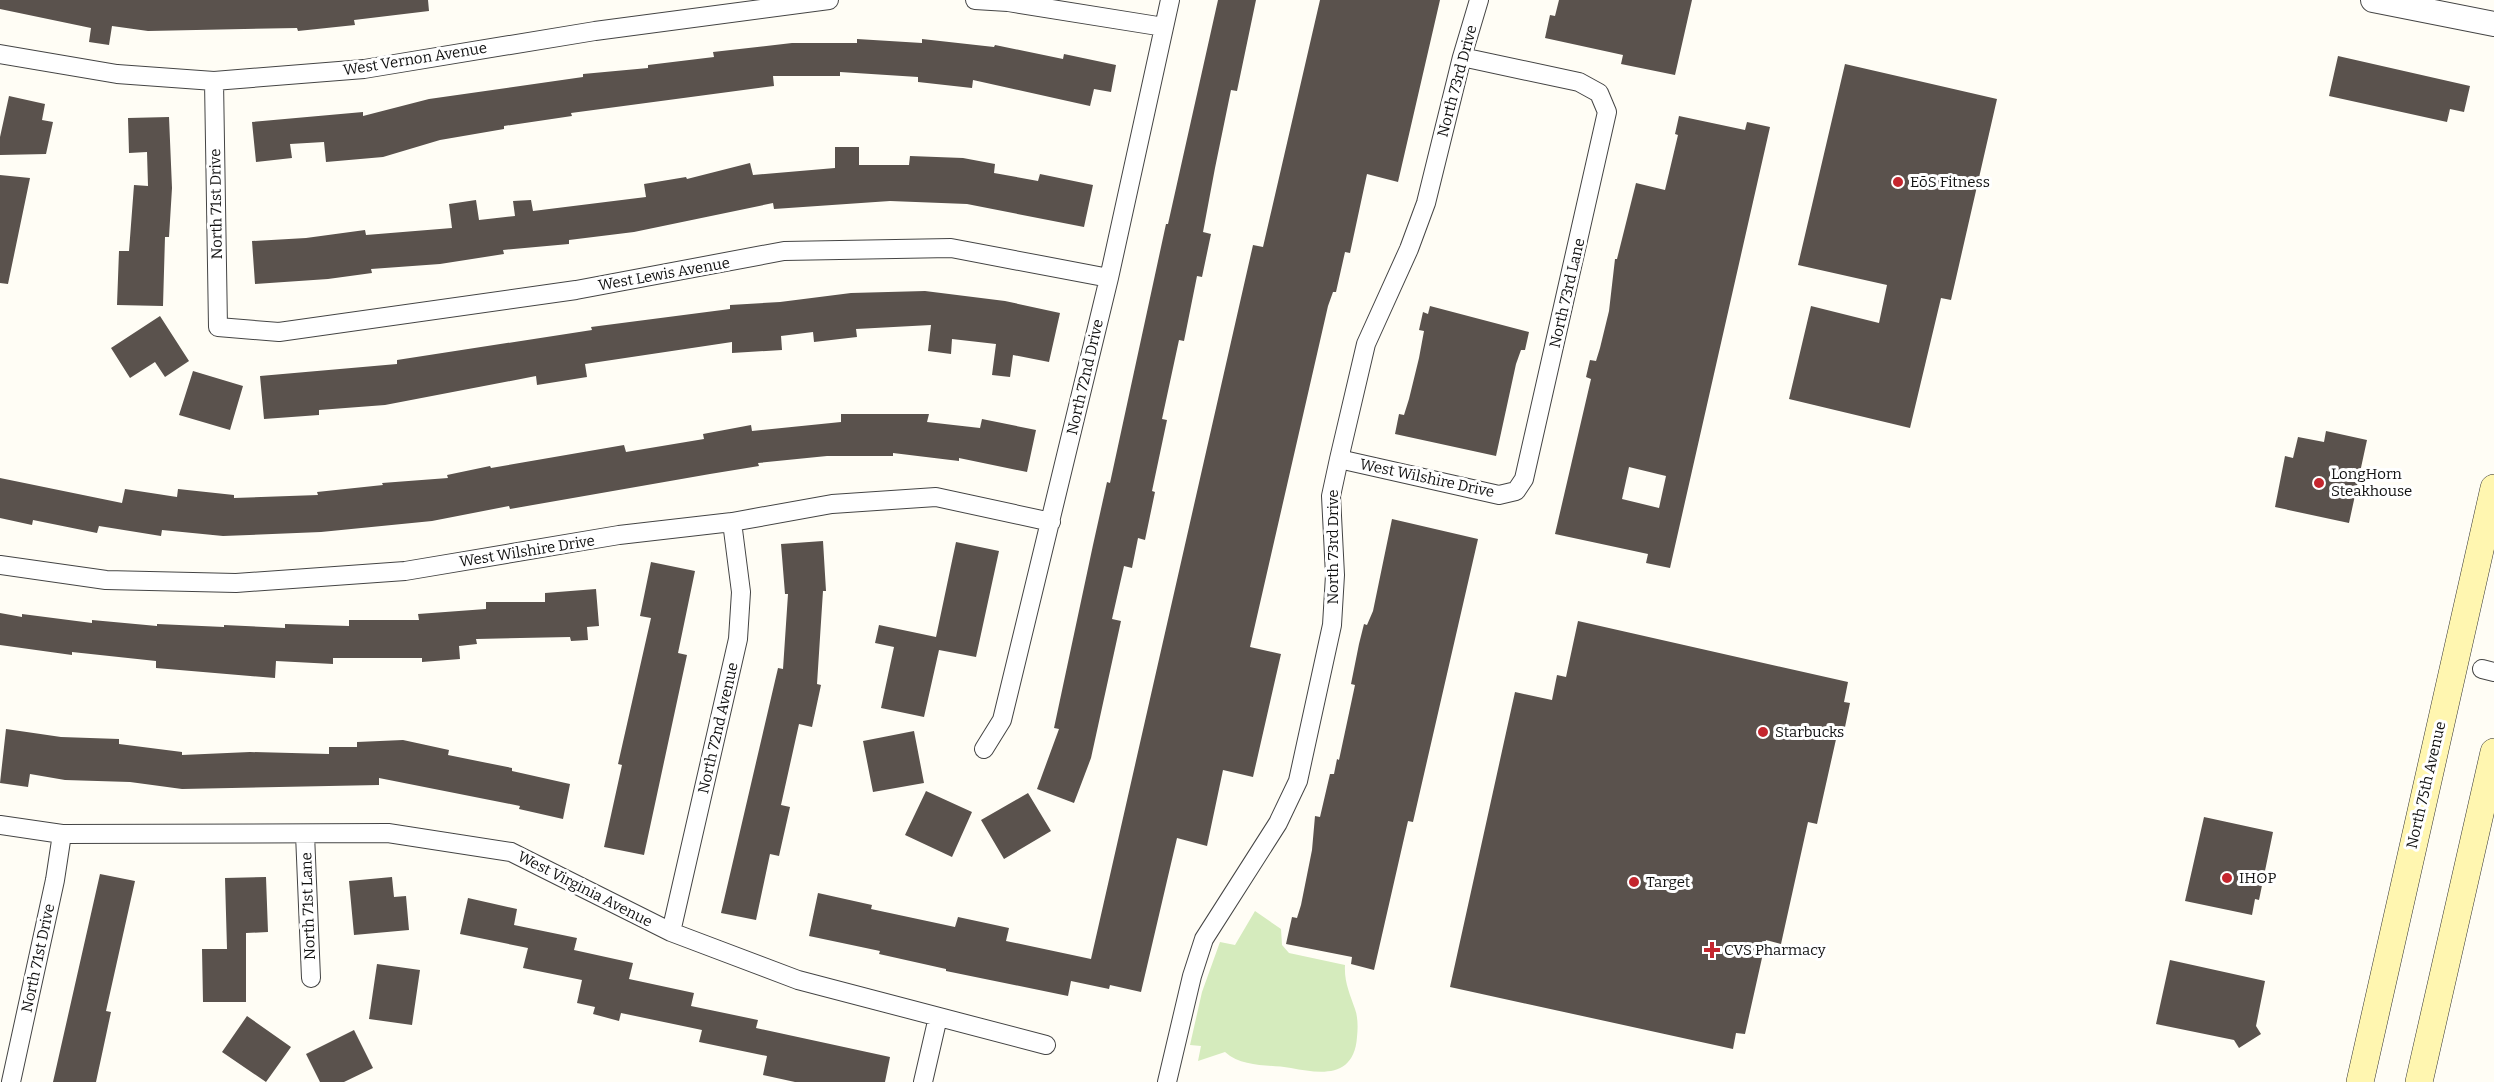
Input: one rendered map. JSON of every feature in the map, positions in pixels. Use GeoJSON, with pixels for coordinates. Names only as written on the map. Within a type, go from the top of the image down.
{"type":"FeatureCollection","features":[{"type":"Feature","properties":{"kind":"main road","name":"North 75th Avenue"},"geometry":{"type":"LineString","coordinates":[[2360,1082],[2494,488]]}},
{"type":"Feature","properties":{"kind":"main road"},"geometry":{"type":"LineString","coordinates":[[2419,1082],[2494,752]]}},
{"type":"Feature","properties":{"kind":"street","name":"West Vernon Avenue"},"geometry":{"type":"LineString","coordinates":[[0,54],[94,71],[214,81],[364,69],[595,31],[829,0]]}},
{"type":"Feature","properties":{"kind":"street"},"geometry":{"type":"LineString","coordinates":[[975,0],[1008,2],[1164,27]]}},
{"type":"Feature","properties":{"kind":"street","name":"North 72nd Drive"},"geometry":{"type":"LineString","coordinates":[[984,749],[1002,720],[1109,278],[1170,0]]}},
{"type":"Feature","properties":{"kind":"street","name":"North 73rd Drive"},"geometry":{"type":"LineString","coordinates":[[1167,1082],[1192,976],[1204,939],[1278,823],[1298,781],[1332,625],[1335,575],[1331,496],[1339,459],[1366,344],[1409,249],[1426,203],[1462,57],[1479,0]]}},
{"type":"Feature","properties":{"kind":"street"},"geometry":{"type":"LineString","coordinates":[[2373,0],[2494,24]]}},
{"type":"Feature","properties":{"kind":"street","name":"North 73rd Lane"},"geometry":{"type":"LineString","coordinates":[[1462,57],[1579,82],[1599,93],[1607,112],[1524,479],[1516,491]]}},
{"type":"Feature","properties":{"kind":"street","name":"North 71st Drive"},"geometry":{"type":"LineString","coordinates":[[214,81],[218,327]]}},
{"type":"Feature","properties":{"kind":"street","name":"West Lewis Avenue"},"geometry":{"type":"LineString","coordinates":[[218,327],[279,332],[576,290],[784,251],[951,248],[1109,278]]}},
{"type":"Feature","properties":{"kind":"street","name":"West Wilshire Drive"},"geometry":{"type":"LineString","coordinates":[[1339,459],[1499,495],[1516,491]]}},
{"type":"Feature","properties":{"kind":"street","name":"West Wilshire Drive"},"geometry":{"type":"LineString","coordinates":[[0,565],[106,580],[236,584],[405,571],[619,535],[732,522],[832,504],[936,497],[1051,522]]}},
{"type":"Feature","properties":{"kind":"street","name":"North 72nd Avenue"},"geometry":{"type":"LineString","coordinates":[[671,932],[738,639],[741,592],[732,522]]}},
{"type":"Feature","properties":{"kind":"street","name":"West Virginia Avenue"},"geometry":{"type":"LineString","coordinates":[[0,825],[62,834],[388,833],[512,852],[671,932],[798,980],[1046,1046]]}},
{"type":"Feature","properties":{"kind":"street","name":"North 71st Drive"},"geometry":{"type":"LineString","coordinates":[[11,1082],[55,880],[62,834]]}},
{"type":"Feature","properties":{"kind":"street","name":"North 71st Lane"},"geometry":{"type":"LineString","coordinates":[[305,834],[311,978]]}},
{"type":"Feature","properties":{"kind":"street"},"geometry":{"type":"LineString","coordinates":[[923,1082],[938,1017]]}},
{"type":"Feature","properties":{"kind":"green space"},"geometry":{"type":"Polygon","coordinates":[[[1255,911],[1281,929],[1282,945],[1289,953],[1345,965],[1346,982],[1357,1015],[1358,1030],[1355,1050],[1350,1060],[1343,1066],[1325,1072],[1314,1071],[1248,1063],[1225,1052],[1198,1061],[1201,1046],[1190,1045],[1202,992],[1220,942],[1235,945],[1255,911]]]}},
{"type":"Feature","properties":{"kind":"building"},"geometry":{"type":"Polygon","coordinates":[[[0,0],[428,0],[429,11],[354,20],[355,25],[298,31],[297,28],[148,31],[112,26],[109,45],[89,42],[91,28],[0,9],[0,0]]]}},
{"type":"Feature","properties":{"kind":"building"},"geometry":{"type":"Polygon","coordinates":[[[1218,0],[1256,0],[1237,91],[1231,90],[1215,168],[1203,232],[1211,234],[1202,277],[1197,276],[1184,341],[1179,340],[1162,419],[1167,420],[1152,491],[1155,492],[1145,540],[1138,538],[1132,568],[1124,566],[1112,619],[1121,621],[1091,758],[1074,803],[1037,789],[1059,729],[1054,728],[1093,545],[1107,482],[1110,483],[1166,224],[1168,224],[1218,0]]]}},
{"type":"Feature","properties":{"kind":"building"},"geometry":{"type":"Polygon","coordinates":[[[1320,0],[1440,0],[1398,182],[1367,174],[1350,253],[1345,252],[1336,292],[1333,292],[1328,306],[1250,647],[1281,654],[1253,777],[1223,770],[1207,846],[1177,838],[1141,992],[1110,985],[1109,989],[1071,981],[1068,996],[946,971],[946,969],[879,954],[880,951],[809,936],[818,893],[872,905],[871,909],[955,927],[958,917],[1009,928],[1006,941],[1091,959],[1253,245],[1263,247],[1320,0]]]}},
{"type":"Feature","properties":{"kind":"building"},"geometry":{"type":"Polygon","coordinates":[[[1559,0],[1692,0],[1675,75],[1621,64],[1623,55],[1545,38],[1550,15],[1555,16],[1559,0]]]}},
{"type":"Feature","properties":{"kind":"building"},"geometry":{"type":"Polygon","coordinates":[[[857,39],[922,43],[922,39],[994,47],[995,45],[1063,59],[1064,54],[1116,65],[1111,92],[1094,89],[1090,106],[973,80],[972,88],[918,82],[918,77],[840,72],[840,76],[773,76],[774,86],[571,113],[572,116],[504,126],[504,129],[440,140],[383,157],[326,162],[324,142],[290,144],[292,158],[256,162],[252,122],[363,112],[363,116],[429,99],[583,77],[583,74],[648,68],[648,65],[714,57],[713,52],[792,43],[857,43],[857,39]]]}},
{"type":"Feature","properties":{"kind":"building"},"geometry":{"type":"Polygon","coordinates":[[[2338,56],[2470,86],[2464,112],[2450,109],[2447,122],[2329,96],[2338,56]]]}},
{"type":"Feature","properties":{"kind":"building","name":"EōS Fitness"},"geometry":{"type":"Polygon","coordinates":[[[1845,64],[1997,99],[1951,300],[1941,298],[1910,428],[1789,399],[1811,306],[1879,323],[1887,285],[1798,265],[1845,64]]]}},
{"type":"Feature","properties":{"kind":"building"},"geometry":{"type":"Polygon","coordinates":[[[9,96],[45,104],[42,120],[53,122],[46,154],[0,155],[0,137],[9,96]]]}},
{"type":"Feature","properties":{"kind":"building"},"geometry":{"type":"Polygon","coordinates":[[[1679,116],[1745,130],[1747,122],[1770,127],[1670,568],[1646,563],[1648,554],[1555,534],[1591,379],[1586,377],[1590,360],[1596,361],[1600,348],[1609,311],[1615,259],[1617,259],[1636,183],[1665,190],[1678,135],[1675,134],[1679,116]],[[1629,467],[1622,499],[1659,508],[1666,476],[1629,467]]]}},
{"type":"Feature","properties":{"kind":"building"},"geometry":{"type":"Polygon","coordinates":[[[169,117],[172,188],[169,237],[165,237],[163,306],[117,305],[119,251],[129,251],[134,185],[148,186],[147,152],[129,153],[128,118],[169,117]]]}},
{"type":"Feature","properties":{"kind":"building"},"geometry":{"type":"Polygon","coordinates":[[[835,147],[859,147],[859,165],[909,165],[910,156],[963,158],[995,164],[994,173],[1038,181],[1040,174],[1093,185],[1084,227],[967,204],[890,201],[774,209],[773,203],[634,232],[569,240],[569,244],[503,250],[504,254],[440,264],[371,269],[372,273],[328,279],[255,284],[252,241],[306,238],[365,230],[366,235],[452,228],[449,204],[476,200],[479,220],[515,216],[513,201],[531,200],[533,211],[646,197],[644,184],[686,177],[687,179],[750,163],[753,175],[835,168],[835,147]]]}},
{"type":"Feature","properties":{"kind":"building"},"geometry":{"type":"Polygon","coordinates":[[[0,175],[30,178],[8,284],[0,283],[0,175]]]}},
{"type":"Feature","properties":{"kind":"building"},"geometry":{"type":"Polygon","coordinates":[[[925,291],[1005,301],[1060,313],[1049,362],[1013,355],[1010,377],[992,375],[996,344],[952,339],[951,354],[928,351],[931,325],[856,329],[857,337],[814,342],[813,332],[781,336],[782,350],[732,353],[732,342],[585,364],[587,377],[537,385],[536,376],[385,405],[319,410],[319,415],[264,419],[260,376],[397,364],[397,360],[592,330],[591,327],[730,309],[730,305],[780,302],[851,293],[925,291]]]}},
{"type":"Feature","properties":{"kind":"building"},"geometry":{"type":"Polygon","coordinates":[[[1430,306],[1529,332],[1525,350],[1521,350],[1516,364],[1496,456],[1395,434],[1399,414],[1404,415],[1419,358],[1424,331],[1419,330],[1423,312],[1428,314],[1430,306]]]}},
{"type":"Feature","properties":{"kind":"building"},"geometry":{"type":"Polygon","coordinates":[[[160,316],[189,361],[165,377],[155,362],[130,378],[111,348],[160,316]]]}},
{"type":"Feature","properties":{"kind":"building"},"geometry":{"type":"Polygon","coordinates":[[[193,371],[243,386],[230,430],[179,415],[193,371]]]}},
{"type":"Feature","properties":{"kind":"building"},"geometry":{"type":"Polygon","coordinates":[[[841,414],[929,414],[927,422],[980,428],[982,419],[1036,430],[1027,472],[959,458],[959,461],[893,453],[893,456],[827,456],[758,463],[759,466],[510,509],[509,506],[432,521],[321,532],[223,536],[162,530],[161,536],[99,526],[97,533],[33,520],[32,525],[0,518],[0,478],[122,503],[125,489],[177,497],[178,489],[234,495],[234,498],[318,495],[317,492],[383,485],[382,483],[448,478],[447,475],[490,466],[491,468],[624,445],[626,452],[704,439],[703,434],[751,425],[752,431],[841,422],[841,414]]]}},
{"type":"Feature","properties":{"kind":"building","name":"LongHorn Steakhouse"},"geometry":{"type":"Polygon","coordinates":[[[2326,431],[2367,440],[2349,523],[2275,507],[2285,456],[2293,458],[2298,437],[2324,442],[2326,431]]]}},
{"type":"Feature","properties":{"kind":"building"},"geometry":{"type":"Polygon","coordinates":[[[1392,519],[1478,539],[1413,822],[1408,821],[1374,970],[1351,964],[1352,957],[1286,944],[1292,917],[1297,918],[1301,905],[1312,850],[1315,816],[1320,817],[1330,774],[1334,774],[1337,759],[1339,760],[1355,685],[1351,684],[1359,644],[1364,624],[1367,625],[1373,611],[1392,519]]]}},
{"type":"Feature","properties":{"kind":"building"},"geometry":{"type":"Polygon","coordinates":[[[823,541],[826,591],[823,591],[817,684],[821,685],[812,727],[799,724],[781,805],[790,807],[779,856],[770,854],[756,920],[721,913],[778,668],[783,669],[788,594],[785,594],[781,544],[823,541]]]}},
{"type":"Feature","properties":{"kind":"building"},"geometry":{"type":"Polygon","coordinates":[[[956,542],[999,551],[976,657],[939,650],[924,717],[881,708],[894,647],[875,643],[879,625],[936,637],[956,542]]]}},
{"type":"Feature","properties":{"kind":"building"},"geometry":{"type":"Polygon","coordinates":[[[651,562],[695,571],[678,653],[687,655],[644,855],[604,847],[622,765],[618,764],[651,618],[640,616],[651,562]]]}},
{"type":"Feature","properties":{"kind":"building"},"geometry":{"type":"Polygon","coordinates":[[[596,589],[599,626],[587,627],[588,640],[571,641],[570,637],[476,639],[477,644],[459,646],[460,659],[422,662],[422,658],[333,658],[333,664],[276,661],[275,678],[156,668],[156,661],[72,652],[72,655],[0,645],[0,613],[92,623],[92,620],[157,626],[157,624],[224,627],[224,625],[285,628],[285,624],[349,626],[349,620],[419,620],[418,614],[486,609],[486,602],[545,602],[545,593],[596,589]]]}},
{"type":"Feature","properties":{"kind":"building","name":"Target"},"geometry":{"type":"Polygon","coordinates":[[[1578,621],[1848,682],[1844,702],[1850,703],[1845,727],[1839,726],[1817,824],[1808,822],[1781,944],[1766,940],[1745,1034],[1736,1033],[1733,1049],[1450,987],[1515,692],[1552,700],[1557,675],[1566,677],[1578,621]]]}},
{"type":"Feature","properties":{"kind":"building"},"geometry":{"type":"Polygon","coordinates":[[[6,729],[61,737],[119,739],[119,744],[182,752],[182,755],[250,752],[329,754],[329,747],[357,747],[357,742],[403,740],[449,750],[448,755],[512,768],[512,771],[570,784],[563,819],[519,809],[520,806],[379,778],[379,785],[182,789],[130,782],[65,780],[30,774],[28,787],[0,783],[6,729]]]}},
{"type":"Feature","properties":{"kind":"building"},"geometry":{"type":"Polygon","coordinates":[[[914,731],[924,783],[873,792],[863,741],[914,731]]]}},
{"type":"Feature","properties":{"kind":"building"},"geometry":{"type":"Polygon","coordinates":[[[926,791],[972,812],[952,857],[905,835],[926,791]]]}},
{"type":"Feature","properties":{"kind":"building"},"geometry":{"type":"Polygon","coordinates":[[[1028,793],[1051,831],[1004,859],[981,820],[1028,793]]]}},
{"type":"Feature","properties":{"kind":"building","name":"IHOP"},"geometry":{"type":"Polygon","coordinates":[[[2204,817],[2273,832],[2259,900],[2255,899],[2252,915],[2185,901],[2204,817]]]}},
{"type":"Feature","properties":{"kind":"building"},"geometry":{"type":"Polygon","coordinates":[[[100,874],[135,881],[106,1011],[111,1012],[96,1082],[53,1082],[100,874]]]}},
{"type":"Feature","properties":{"kind":"building"},"geometry":{"type":"Polygon","coordinates":[[[266,877],[268,932],[246,933],[246,1002],[203,1002],[202,949],[227,949],[225,878],[266,877]]]}},
{"type":"Feature","properties":{"kind":"building"},"geometry":{"type":"Polygon","coordinates":[[[392,877],[394,897],[406,896],[409,930],[354,935],[349,881],[392,877]]]}},
{"type":"Feature","properties":{"kind":"building"},"geometry":{"type":"Polygon","coordinates":[[[468,898],[517,909],[514,925],[577,938],[574,950],[633,963],[629,979],[694,993],[691,1006],[758,1020],[756,1028],[890,1057],[885,1082],[795,1082],[763,1075],[767,1056],[699,1042],[702,1030],[621,1013],[619,1021],[593,1014],[595,1007],[577,1003],[582,980],[523,968],[528,948],[460,934],[468,898]]]}},
{"type":"Feature","properties":{"kind":"building"},"geometry":{"type":"Polygon","coordinates":[[[2170,960],[2265,981],[2256,1026],[2261,1034],[2239,1048],[2234,1040],[2156,1024],[2170,960]]]}},
{"type":"Feature","properties":{"kind":"building"},"geometry":{"type":"Polygon","coordinates":[[[377,964],[420,970],[412,1025],[369,1019],[377,964]]]}},
{"type":"Feature","properties":{"kind":"building"},"geometry":{"type":"Polygon","coordinates":[[[247,1016],[291,1047],[266,1082],[222,1052],[247,1016]]]}},
{"type":"Feature","properties":{"kind":"building"},"geometry":{"type":"Polygon","coordinates":[[[354,1030],[373,1068],[344,1082],[320,1082],[306,1054],[354,1030]]]}},
{"type":"Feature","properties":{"kind":"place","name":"EōS Fitness"},"geometry":{"type":"Point","coordinates":[1898,182]}},
{"type":"Feature","properties":{"kind":"place","name":"LongHorn Steakhouse"},"geometry":{"type":"Point","coordinates":[2319,483]}},
{"type":"Feature","properties":{"kind":"place","name":"Starbucks"},"geometry":{"type":"Point","coordinates":[1763,732]}},
{"type":"Feature","properties":{"kind":"place","name":"IHOP"},"geometry":{"type":"Point","coordinates":[2227,878]}},
{"type":"Feature","properties":{"kind":"place","name":"Target"},"geometry":{"type":"Point","coordinates":[1634,882]}},
{"type":"Feature","properties":{"kind":"place","name":"CVS Pharmacy"},"geometry":{"type":"Point","coordinates":[1712,950]}}]}
